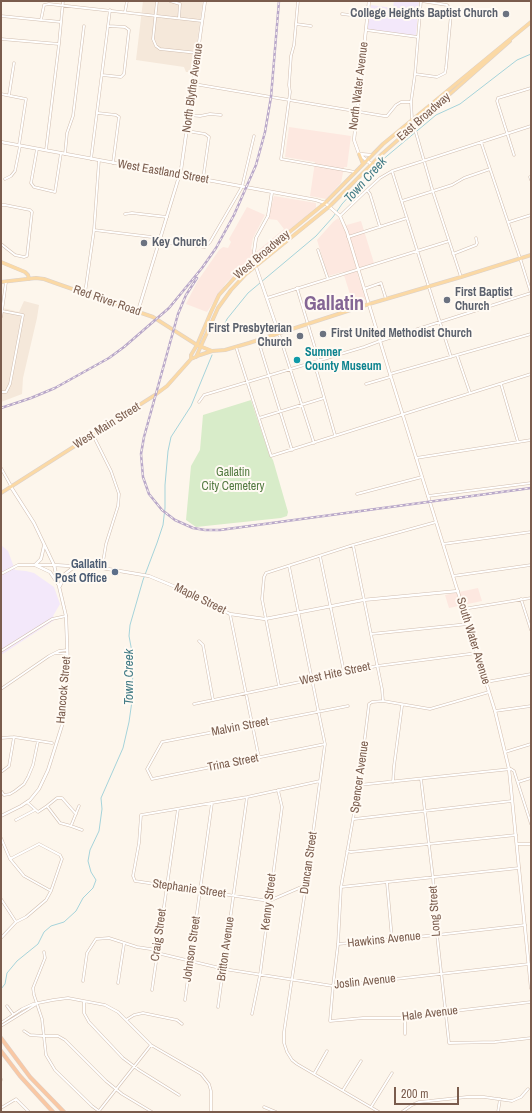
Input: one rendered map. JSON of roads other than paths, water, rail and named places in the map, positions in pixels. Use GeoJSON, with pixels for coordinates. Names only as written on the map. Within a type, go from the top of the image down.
{"type":"FeatureCollection","features":[{"type":"Feature","properties":{"kind":"highway"},"geometry":{"type":"LineString","coordinates":[[1,1038],[30,1077],[64,1112]]}},
{"type":"Feature","properties":{"kind":"highway"},"geometry":{"type":"LineString","coordinates":[[1,1051],[20,1076],[53,1112]]}},
{"type":"Feature","properties":{"kind":"main road","name":"East Broadway"},"geometry":{"type":"LineString","coordinates":[[353,175],[371,155],[412,119],[531,22]]}},
{"type":"Feature","properties":{"kind":"main road","name":"East Broadway"},"geometry":{"type":"LineString","coordinates":[[330,206],[371,164],[515,36]]}},
{"type":"Feature","properties":{"kind":"main road"},"geometry":{"type":"LineString","coordinates":[[359,154],[362,164]]}},
{"type":"Feature","properties":{"kind":"main road","name":"West Broadway"},"geometry":{"type":"LineString","coordinates":[[191,359],[191,355],[197,345],[210,312],[218,298],[238,274],[325,203],[353,175]]}},
{"type":"Feature","properties":{"kind":"main road","name":"West Broadway"},"geometry":{"type":"LineString","coordinates":[[201,347],[216,313],[223,300],[231,290],[256,266],[330,206]]}},
{"type":"Feature","properties":{"kind":"main road"},"geometry":{"type":"LineString","coordinates":[[191,359],[200,354],[236,347],[531,254]]}},
{"type":"Feature","properties":{"kind":"main road"},"geometry":{"type":"LineString","coordinates":[[1,262],[25,272],[28,274],[29,279]]}},
{"type":"Feature","properties":{"kind":"main road","name":"Red River Road"},"geometry":{"type":"LineString","coordinates":[[1,282],[44,279],[138,310],[158,319],[197,345],[212,351]]}},
{"type":"Feature","properties":{"kind":"main road"},"geometry":{"type":"LineString","coordinates":[[218,298],[223,300]]}},
{"type":"Feature","properties":{"kind":"main road"},"geometry":{"type":"LineString","coordinates":[[195,358],[201,347]]}},
{"type":"Feature","properties":{"kind":"main road","name":"West Main Street"},"geometry":{"type":"LineString","coordinates":[[1,493],[164,389],[191,359]]}},
{"type":"Feature","properties":{"kind":"street"},"geometry":{"type":"LineString","coordinates":[[46,150],[63,1]]}},
{"type":"Feature","properties":{"kind":"street"},"geometry":{"type":"LineString","coordinates":[[126,12],[127,1]]}},
{"type":"Feature","properties":{"kind":"street"},"geometry":{"type":"LineString","coordinates":[[157,1],[153,39],[157,48],[198,53]]}},
{"type":"Feature","properties":{"kind":"street"},"geometry":{"type":"LineString","coordinates":[[170,1],[180,4],[179,19]]}},
{"type":"Feature","properties":{"kind":"street","name":"North Blythe Avenue"},"geometry":{"type":"LineString","coordinates":[[138,310],[180,175],[205,1]]}},
{"type":"Feature","properties":{"kind":"street"},"geometry":{"type":"LineString","coordinates":[[298,1],[294,45],[291,56],[288,85],[290,92],[281,159],[356,172]]}},
{"type":"Feature","properties":{"kind":"street","name":"North Water Avenue"},"geometry":{"type":"LineString","coordinates":[[359,154],[354,140],[369,1]]}},
{"type":"Feature","properties":{"kind":"street"},"geometry":{"type":"LineString","coordinates":[[415,74],[437,77],[444,73],[446,68],[451,14],[447,5],[421,1],[411,110],[412,119],[433,192],[461,277]]}},
{"type":"Feature","properties":{"kind":"street"},"geometry":{"type":"LineString","coordinates":[[41,20],[43,8],[46,4],[202,21]]}},
{"type":"Feature","properties":{"kind":"street"},"geometry":{"type":"LineString","coordinates":[[91,159],[110,10]]}},
{"type":"Feature","properties":{"kind":"street"},"geometry":{"type":"LineString","coordinates":[[342,14],[367,17]]}},
{"type":"Feature","properties":{"kind":"street"},"geometry":{"type":"LineString","coordinates":[[1,16],[61,22]]}},
{"type":"Feature","properties":{"kind":"street"},"geometry":{"type":"LineString","coordinates":[[296,24],[311,26]]}},
{"type":"Feature","properties":{"kind":"street"},"geometry":{"type":"LineString","coordinates":[[65,154],[67,133],[73,116],[84,26]]}},
{"type":"Feature","properties":{"kind":"street"},"geometry":{"type":"LineString","coordinates":[[102,76],[121,77],[124,74],[125,66],[129,30],[125,27],[108,26]]}},
{"type":"Feature","properties":{"kind":"street"},"geometry":{"type":"LineString","coordinates":[[366,30],[418,37]]}},
{"type":"Feature","properties":{"kind":"street"},"geometry":{"type":"LineString","coordinates":[[1,39],[59,44]]}},
{"type":"Feature","properties":{"kind":"street"},"geometry":{"type":"LineString","coordinates":[[9,95],[14,63]]}},
{"type":"Feature","properties":{"kind":"street"},"geometry":{"type":"LineString","coordinates":[[194,84],[387,116],[396,105],[401,102],[411,102]]}},
{"type":"Feature","properties":{"kind":"street"},"geometry":{"type":"LineString","coordinates":[[514,155],[506,134],[497,100],[498,98],[531,88]]}},
{"type":"Feature","properties":{"kind":"street"},"geometry":{"type":"LineString","coordinates":[[1,94],[26,99],[15,171],[11,176],[5,179]]}},
{"type":"Feature","properties":{"kind":"street"},"geometry":{"type":"LineString","coordinates":[[98,113],[116,115],[119,117],[113,163]]}},
{"type":"Feature","properties":{"kind":"street"},"geometry":{"type":"LineString","coordinates":[[189,115],[221,115]]}},
{"type":"Feature","properties":{"kind":"street"},"geometry":{"type":"LineString","coordinates":[[339,215],[380,178],[392,171],[531,126]]}},
{"type":"Feature","properties":{"kind":"street"},"geometry":{"type":"LineString","coordinates":[[187,131],[208,135],[210,139],[203,179]]}},
{"type":"Feature","properties":{"kind":"street"},"geometry":{"type":"LineString","coordinates":[[159,242],[205,247],[210,242],[242,187],[254,136]]}},
{"type":"Feature","properties":{"kind":"street","name":"West Eastland Street"},"geometry":{"type":"LineString","coordinates":[[1,142],[325,203]]}},
{"type":"Feature","properties":{"kind":"street"},"geometry":{"type":"LineString","coordinates":[[199,402],[204,395],[319,361],[531,293],[481,142]]}},
{"type":"Feature","properties":{"kind":"street"},"geometry":{"type":"LineString","coordinates":[[37,149],[31,183],[34,187],[55,192],[61,153]]}},
{"type":"Feature","properties":{"kind":"street"},"geometry":{"type":"LineString","coordinates":[[359,154],[371,155]]}},
{"type":"Feature","properties":{"kind":"street"},"geometry":{"type":"LineString","coordinates":[[359,154],[371,164]]}},
{"type":"Feature","properties":{"kind":"street"},"geometry":{"type":"LineString","coordinates":[[85,293],[94,230],[100,160]]}},
{"type":"Feature","properties":{"kind":"street"},"geometry":{"type":"LineString","coordinates":[[402,202],[452,185],[464,178],[490,169]]}},
{"type":"Feature","properties":{"kind":"street"},"geometry":{"type":"LineString","coordinates":[[392,171],[451,357]]}},
{"type":"Feature","properties":{"kind":"street"},"geometry":{"type":"LineString","coordinates":[[367,190],[370,194],[380,227]]}},
{"type":"Feature","properties":{"kind":"street"},"geometry":{"type":"LineString","coordinates":[[272,192],[268,216],[256,238],[254,261],[303,405],[314,443]]}},
{"type":"Feature","properties":{"kind":"street"},"geometry":{"type":"LineString","coordinates":[[325,203],[330,206],[343,220],[369,304]]}},
{"type":"Feature","properties":{"kind":"street"},"geometry":{"type":"LineString","coordinates":[[1,206],[4,205],[30,210],[32,212],[27,256],[24,257],[15,255],[1,244]]}},
{"type":"Feature","properties":{"kind":"street"},"geometry":{"type":"LineString","coordinates":[[125,214],[132,213],[167,217]]}},
{"type":"Feature","properties":{"kind":"street"},"geometry":{"type":"LineString","coordinates":[[508,222],[531,215]]}},
{"type":"Feature","properties":{"kind":"street"},"geometry":{"type":"LineString","coordinates":[[348,237],[407,218]]}},
{"type":"Feature","properties":{"kind":"street"},"geometry":{"type":"LineString","coordinates":[[94,230],[160,238]]}},
{"type":"Feature","properties":{"kind":"street"},"geometry":{"type":"LineString","coordinates":[[453,254],[476,244],[476,238]]}},
{"type":"Feature","properties":{"kind":"street"},"geometry":{"type":"LineString","coordinates":[[266,298],[449,241]]}},
{"type":"Feature","properties":{"kind":"street"},"geometry":{"type":"LineString","coordinates":[[318,250],[328,279]]}},
{"type":"Feature","properties":{"kind":"street"},"geometry":{"type":"LineString","coordinates":[[1,317],[6,282]]}},
{"type":"Feature","properties":{"kind":"street"},"geometry":{"type":"LineString","coordinates":[[364,289],[381,283],[386,299]]}},
{"type":"Feature","properties":{"kind":"street"},"geometry":{"type":"LineString","coordinates":[[297,288],[319,361]]}},
{"type":"Feature","properties":{"kind":"street","name":"South Water Avenue"},"geometry":{"type":"LineString","coordinates":[[369,304],[495,711],[505,752],[517,844],[531,988]]}},
{"type":"Feature","properties":{"kind":"street"},"geometry":{"type":"LineString","coordinates":[[1,392],[6,392],[10,384],[24,315],[2,311]]}},
{"type":"Feature","properties":{"kind":"street"},"geometry":{"type":"LineString","coordinates":[[366,384],[390,375],[531,334]]}},
{"type":"Feature","properties":{"kind":"street"},"geometry":{"type":"LineString","coordinates":[[258,340],[292,450]]}},
{"type":"Feature","properties":{"kind":"street"},"geometry":{"type":"LineString","coordinates":[[236,347],[271,456],[531,374]]}},
{"type":"Feature","properties":{"kind":"street"},"geometry":{"type":"LineString","coordinates":[[457,355],[470,393]]}},
{"type":"Feature","properties":{"kind":"street"},"geometry":{"type":"LineString","coordinates":[[314,362],[335,435]]}},
{"type":"Feature","properties":{"kind":"street"},"geometry":{"type":"LineString","coordinates":[[501,384],[518,442]]}},
{"type":"Feature","properties":{"kind":"street"},"geometry":{"type":"LineString","coordinates":[[258,418],[324,398]]}},
{"type":"Feature","properties":{"kind":"street"},"geometry":{"type":"LineString","coordinates":[[93,435],[119,494],[118,506],[105,547],[102,568]]}},
{"type":"Feature","properties":{"kind":"street"},"geometry":{"type":"LineString","coordinates":[[416,458],[531,440]]}},
{"type":"Feature","properties":{"kind":"street"},"geometry":{"type":"LineString","coordinates":[[1,468],[11,487],[34,523],[54,565],[18,565],[1,574]]}},
{"type":"Feature","properties":{"kind":"street"},"geometry":{"type":"LineString","coordinates":[[357,494],[422,477]]}},
{"type":"Feature","properties":{"kind":"street"},"geometry":{"type":"LineString","coordinates":[[428,496],[531,483]]}},
{"type":"Feature","properties":{"kind":"street"},"geometry":{"type":"LineString","coordinates":[[279,686],[262,599],[264,577],[269,571],[353,545],[436,522]]}},
{"type":"Feature","properties":{"kind":"street"},"geometry":{"type":"LineString","coordinates":[[443,544],[531,532]]}},
{"type":"Feature","properties":{"kind":"street"},"geometry":{"type":"LineString","coordinates":[[35,565],[42,556],[44,544]]}},
{"type":"Feature","properties":{"kind":"street"},"geometry":{"type":"LineString","coordinates":[[353,545],[382,688],[383,701],[430,709],[489,692]]}},
{"type":"Feature","properties":{"kind":"street"},"geometry":{"type":"LineString","coordinates":[[320,556],[344,672]]}},
{"type":"Feature","properties":{"kind":"street"},"geometry":{"type":"LineString","coordinates":[[35,565],[50,572],[60,586]]}},
{"type":"Feature","properties":{"kind":"street","name":"Maple Street"},"geometry":{"type":"LineString","coordinates":[[54,565],[102,568],[140,574],[158,579],[184,590],[230,614],[265,619],[363,600],[458,591]]}},
{"type":"Feature","properties":{"kind":"street","name":"Hancock Street"},"geometry":{"type":"LineString","coordinates":[[1,816],[27,802],[39,789],[47,773],[64,719],[68,670],[66,616],[54,565]]}},
{"type":"Feature","properties":{"kind":"street"},"geometry":{"type":"LineString","coordinates":[[453,576],[531,565]]}},
{"type":"Feature","properties":{"kind":"street","name":"Duncan Street"},"geometry":{"type":"LineString","coordinates":[[289,566],[325,744],[306,885],[291,980],[284,1032],[284,1043],[286,1052],[292,1060],[379,1112]]}},
{"type":"Feature","properties":{"kind":"street"},"geometry":{"type":"LineString","coordinates":[[60,586],[65,574],[75,567]]}},
{"type":"Feature","properties":{"kind":"street"},"geometry":{"type":"LineString","coordinates":[[463,609],[531,598]]}},
{"type":"Feature","properties":{"kind":"street"},"geometry":{"type":"LineString","coordinates":[[521,599],[531,630]]}},
{"type":"Feature","properties":{"kind":"street"},"geometry":{"type":"LineString","coordinates":[[230,614],[259,758]]}},
{"type":"Feature","properties":{"kind":"street"},"geometry":{"type":"LineString","coordinates":[[1,651],[52,619],[66,616]]}},
{"type":"Feature","properties":{"kind":"street"},"geometry":{"type":"LineString","coordinates":[[371,634],[468,624]]}},
{"type":"Feature","properties":{"kind":"street"},"geometry":{"type":"LineString","coordinates":[[198,641],[203,645],[213,700]]}},
{"type":"Feature","properties":{"kind":"street"},"geometry":{"type":"LineString","coordinates":[[1,689],[55,653],[68,650]]}},
{"type":"Feature","properties":{"kind":"street"},"geometry":{"type":"LineString","coordinates":[[55,653],[68,654]]}},
{"type":"Feature","properties":{"kind":"street","name":"West Hite Street"},"geometry":{"type":"LineString","coordinates":[[194,704],[377,666],[477,653]]}},
{"type":"Feature","properties":{"kind":"street"},"geometry":{"type":"LineString","coordinates":[[486,682],[531,674]]}},
{"type":"Feature","properties":{"kind":"street","name":"Spencer Avenue"},"geometry":{"type":"LineString","coordinates":[[330,1021],[332,986],[338,944],[341,887],[350,829],[354,819],[369,704],[370,702],[383,701]]}},
{"type":"Feature","properties":{"kind":"street"},"geometry":{"type":"LineString","coordinates":[[393,782],[402,705]]}},
{"type":"Feature","properties":{"kind":"street","name":"Malvin Street"},"geometry":{"type":"LineString","coordinates":[[147,769],[162,742],[348,706]]}},
{"type":"Feature","properties":{"kind":"street"},"geometry":{"type":"LineString","coordinates":[[495,711],[531,706]]}},
{"type":"Feature","properties":{"kind":"street"},"geometry":{"type":"LineString","coordinates":[[1,738],[14,737],[52,743]]}},
{"type":"Feature","properties":{"kind":"street"},"geometry":{"type":"LineString","coordinates":[[1,772],[9,766],[14,737]]}},
{"type":"Feature","properties":{"kind":"street"},"geometry":{"type":"LineString","coordinates":[[1,791],[4,795],[10,794],[15,792],[24,784],[33,765],[38,742]]}},
{"type":"Feature","properties":{"kind":"street","name":"Trina Street"},"geometry":{"type":"LineString","coordinates":[[147,769],[152,779],[325,744]]}},
{"type":"Feature","properties":{"kind":"street"},"geometry":{"type":"LineString","coordinates":[[505,752],[531,744]]}},
{"type":"Feature","properties":{"kind":"street"},"geometry":{"type":"LineString","coordinates":[[359,786],[513,769],[531,824]]}},
{"type":"Feature","properties":{"kind":"street"},"geometry":{"type":"LineString","coordinates":[[518,782],[531,778]]}},
{"type":"Feature","properties":{"kind":"street","name":"Long Street"},"geometry":{"type":"LineString","coordinates":[[421,779],[433,878],[437,935],[449,1043],[495,1042],[531,1038]]}},
{"type":"Feature","properties":{"kind":"street"},"geometry":{"type":"LineString","coordinates":[[178,809],[247,797],[320,781]]}},
{"type":"Feature","properties":{"kind":"street","name":"Kenny Street"},"geometry":{"type":"LineString","coordinates":[[252,1014],[260,975],[282,806],[278,790]]}},
{"type":"Feature","properties":{"kind":"street","name":"Britton Avenue"},"geometry":{"type":"LineString","coordinates":[[218,1007],[247,797]]}},
{"type":"Feature","properties":{"kind":"street"},"geometry":{"type":"LineString","coordinates":[[16,820],[35,810],[38,812],[57,798],[62,798],[76,814]]}},
{"type":"Feature","properties":{"kind":"street"},"geometry":{"type":"LineString","coordinates":[[27,802],[35,810]]}},
{"type":"Feature","properties":{"kind":"street"},"geometry":{"type":"LineString","coordinates":[[354,819],[512,802]]}},
{"type":"Feature","properties":{"kind":"street","name":"Johnson Street"},"geometry":{"type":"LineString","coordinates":[[185,1000],[212,803]]}},
{"type":"Feature","properties":{"kind":"street"},"geometry":{"type":"LineString","coordinates":[[47,806],[60,823],[82,830]]}},
{"type":"Feature","properties":{"kind":"street"},"geometry":{"type":"LineString","coordinates":[[71,826],[79,806]]}},
{"type":"Feature","properties":{"kind":"street","name":"Stephanie Street"},"geometry":{"type":"LineString","coordinates":[[178,809],[141,815],[139,843],[133,876],[135,881],[269,901]]}},
{"type":"Feature","properties":{"kind":"street","name":"Craig Street"},"geometry":{"type":"LineString","coordinates":[[152,990],[178,809]]}},
{"type":"Feature","properties":{"kind":"street"},"geometry":{"type":"LineString","coordinates":[[347,851],[351,852],[516,835]]}},
{"type":"Feature","properties":{"kind":"street"},"geometry":{"type":"LineString","coordinates":[[1,838],[10,859],[24,876],[51,892]]}},
{"type":"Feature","properties":{"kind":"street"},"geometry":{"type":"LineString","coordinates":[[1,938],[16,922],[26,917],[46,900],[51,892],[62,859],[60,855],[39,844],[10,859]]}},
{"type":"Feature","properties":{"kind":"street"},"geometry":{"type":"LineString","coordinates":[[517,844],[531,844]]}},
{"type":"Feature","properties":{"kind":"street"},"geometry":{"type":"LineString","coordinates":[[341,887],[519,868]]}},
{"type":"Feature","properties":{"kind":"street"},"geometry":{"type":"LineString","coordinates":[[387,883],[392,939]]}},
{"type":"Feature","properties":{"kind":"street"},"geometry":{"type":"LineString","coordinates":[[269,901],[306,885]]}},
{"type":"Feature","properties":{"kind":"street"},"geometry":{"type":"LineString","coordinates":[[1,899],[16,922]]}},
{"type":"Feature","properties":{"kind":"street","name":"Hawkins Avenue"},"geometry":{"type":"LineString","coordinates":[[338,944],[525,925]]}},
{"type":"Feature","properties":{"kind":"street","name":"Joslin Avenue"},"geometry":{"type":"LineString","coordinates":[[83,981],[87,952],[96,939],[109,938],[118,940],[124,944],[190,962],[224,969],[332,986],[528,964]]}},
{"type":"Feature","properties":{"kind":"street"},"geometry":{"type":"LineString","coordinates":[[118,983],[124,944]]}},
{"type":"Feature","properties":{"kind":"street"},"geometry":{"type":"LineString","coordinates":[[44,952],[45,958],[33,988],[36,1004],[42,1019],[46,1055],[55,1070],[92,1106],[100,1112],[151,1045]]}},
{"type":"Feature","properties":{"kind":"street"},"geometry":{"type":"LineString","coordinates":[[1,1026],[22,1009],[53,1000],[68,998],[105,1005],[118,1012],[151,1045],[205,1079],[211,1091],[211,1112]]}},
{"type":"Feature","properties":{"kind":"street"},"geometry":{"type":"LineString","coordinates":[[84,1001],[84,1012],[89,1022],[114,1049],[134,1067],[179,1095]]}},
{"type":"Feature","properties":{"kind":"street","name":"Hale Avenue"},"geometry":{"type":"LineString","coordinates":[[330,1021],[363,1018],[404,1018],[531,1002]]}},
{"type":"Feature","properties":{"kind":"street"},"geometry":{"type":"LineString","coordinates":[[7,1006],[14,1015]]}},
{"type":"Feature","properties":{"kind":"street"},"geometry":{"type":"LineString","coordinates":[[126,1020],[134,1015],[144,1013],[177,1020],[182,1024]]}},
{"type":"Feature","properties":{"kind":"street"},"geometry":{"type":"LineString","coordinates":[[1,1023],[14,1015]]}},
{"type":"Feature","properties":{"kind":"street"},"geometry":{"type":"LineString","coordinates":[[404,1018],[405,1034]]}},
{"type":"Feature","properties":{"kind":"street"},"geometry":{"type":"LineString","coordinates":[[24,1031],[30,1035],[58,1036],[66,1040],[116,1089],[152,1112]]}},
{"type":"Feature","properties":{"kind":"street"},"geometry":{"type":"LineString","coordinates":[[314,1074],[327,1051]]}},
{"type":"Feature","properties":{"kind":"street"},"geometry":{"type":"LineString","coordinates":[[343,1090],[361,1061]]}},
{"type":"Feature","properties":{"kind":"street"},"geometry":{"type":"LineString","coordinates":[[371,1108],[392,1073]]}},
{"type":"Feature","properties":{"kind":"street"},"geometry":{"type":"LineString","coordinates":[[402,1112],[419,1102],[467,1097],[512,1101],[521,1097],[528,1089]]}},
{"type":"Feature","properties":{"kind":"street"},"geometry":{"type":"LineString","coordinates":[[1,1108],[16,1099],[29,1112]]}},
{"type":"Feature","properties":{"kind":"street"},"geometry":{"type":"LineString","coordinates":[[498,1112],[500,1099]]}},
{"type":"Feature","properties":{"kind":"street"},"geometry":{"type":"LineString","coordinates":[[264,1107],[276,1112]]}},
{"type":"Feature","properties":{"kind":"waterway","name":"Town Creek"},"geometry":{"type":"LineString","coordinates":[[222,330],[227,319],[248,293],[316,236],[333,217],[342,204],[381,161],[436,115],[460,104],[517,60],[531,54]]}},
{"type":"Feature","properties":{"kind":"waterway","name":"Town Creek"},"geometry":{"type":"LineString","coordinates":[[1,989],[5,984],[7,973],[17,961],[38,944],[44,932],[51,926],[64,922],[76,911],[83,898],[93,888],[96,880],[91,872],[88,861],[90,850],[99,831],[102,809],[101,798],[123,748],[129,722],[133,694],[132,652],[129,636],[130,625],[143,580],[163,525],[168,451],[171,437],[191,406],[212,355]]}},
{"type":"Feature","properties":{"kind":"railway"},"geometry":{"type":"LineString","coordinates":[[1,408],[55,388],[109,358],[124,347],[169,308],[202,268],[216,248],[234,215],[256,165],[265,132],[271,97],[279,1]]}},
{"type":"Feature","properties":{"kind":"railway"},"geometry":{"type":"LineString","coordinates":[[197,278],[186,295],[178,314],[144,437],[141,454],[143,477],[149,494],[162,510],[175,520],[193,528],[220,530],[531,488]]}},
{"type":"Feature","properties":{"kind":"place","name":"College Heights Baptist Church"},"geometry":{"type":"Point","coordinates":[506,14]}},
{"type":"Feature","properties":{"kind":"place","name":"Key Church"},"geometry":{"type":"Point","coordinates":[144,243]}},
{"type":"Feature","properties":{"kind":"place","name":"First Baptist Church"},"geometry":{"type":"Point","coordinates":[447,300]}},
{"type":"Feature","properties":{"kind":"place","name":"First United Methodist Church"},"geometry":{"type":"Point","coordinates":[323,334]}},
{"type":"Feature","properties":{"kind":"place","name":"First Presbyterian Church"},"geometry":{"type":"Point","coordinates":[300,336]}},
{"type":"Feature","properties":{"kind":"place","name":"Sumner County Museum"},"geometry":{"type":"Point","coordinates":[297,360]}},
{"type":"Feature","properties":{"kind":"place","name":"Gallatin Post Office"},"geometry":{"type":"Point","coordinates":[115,572]}},
{"type":"Feature","properties":{"kind":"district","name":"Gallatin"},"geometry":{"type":"Point","coordinates":[334,305]}},
{"type":"Feature","properties":{"kind":"park label","name":"Gallatin City Cemetery"},"geometry":{"type":"Point","coordinates":[233,480]}}]}
